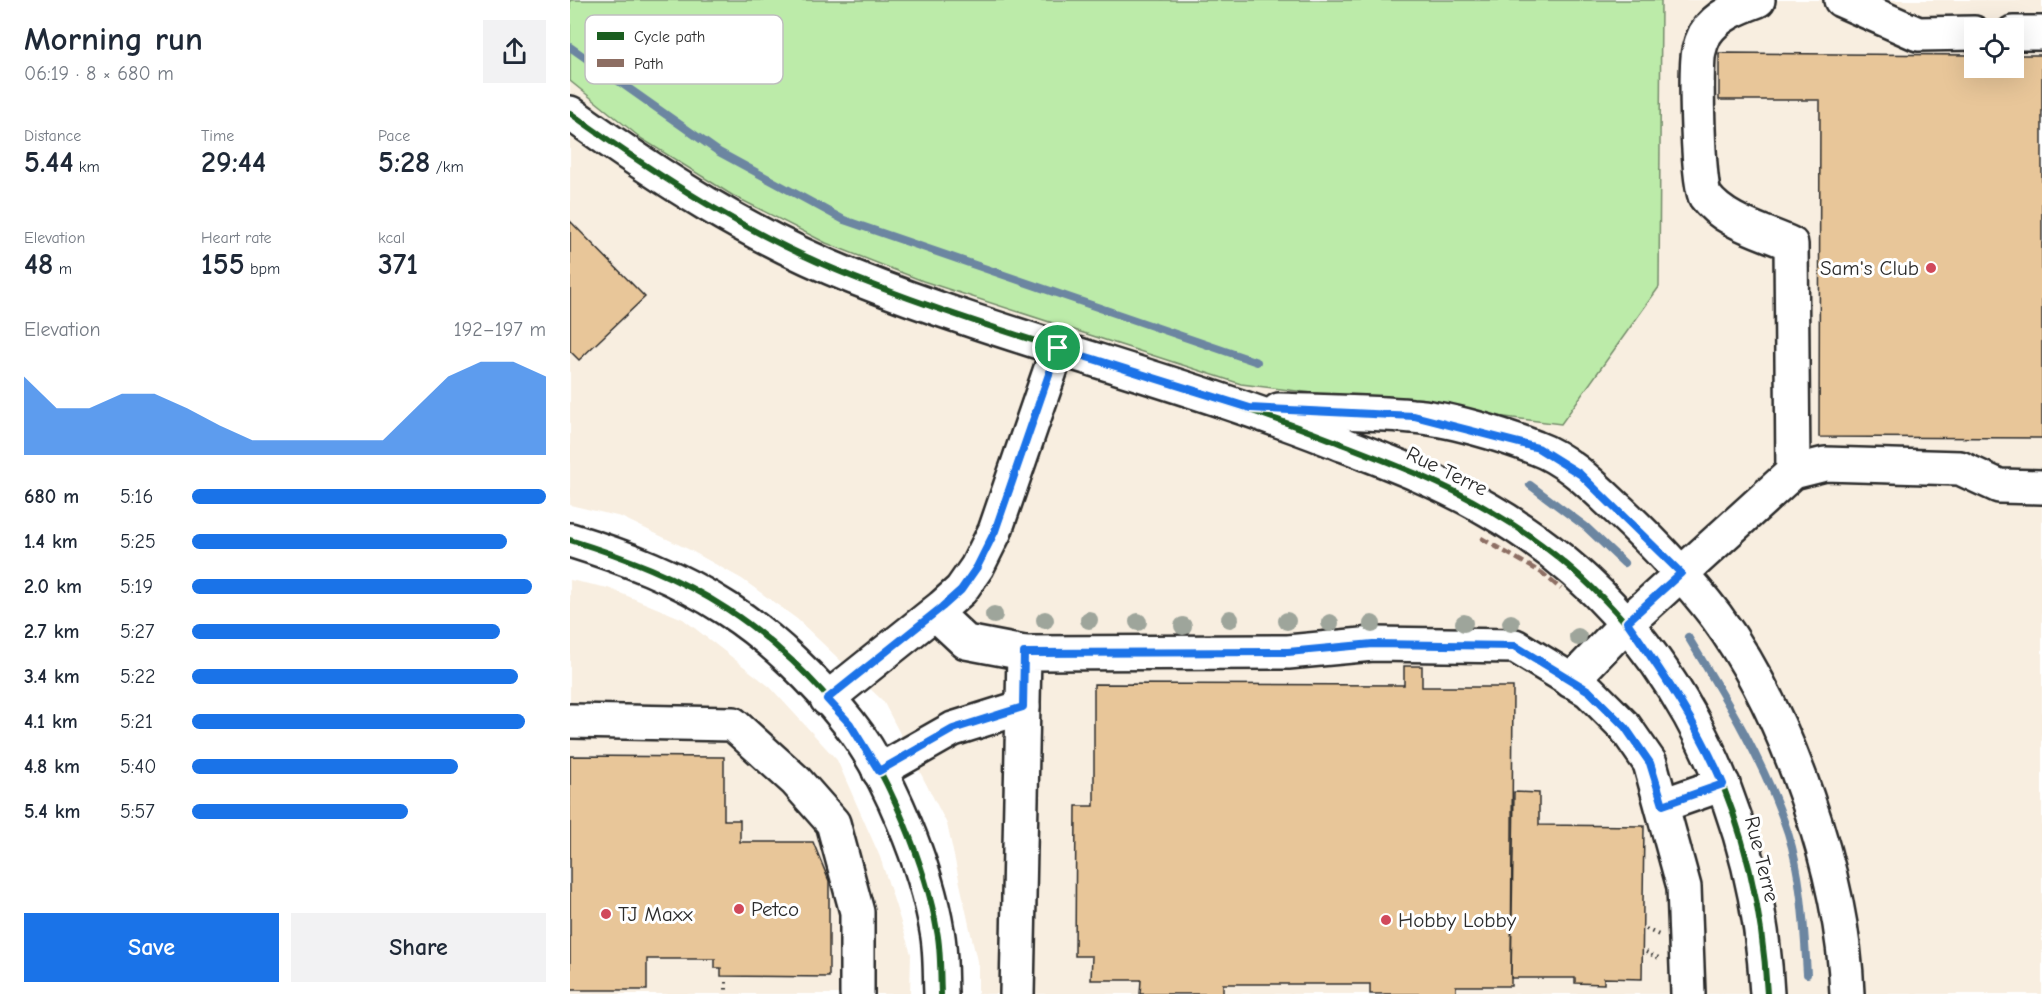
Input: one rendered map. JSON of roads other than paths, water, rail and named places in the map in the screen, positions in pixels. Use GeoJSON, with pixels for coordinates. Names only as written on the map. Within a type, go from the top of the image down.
{"type":"FeatureCollection","features":[{"type":"Feature","properties":{"kind":"street"},"geometry":{"type":"LineString","coordinates":[[1758,0],[1736,8],[1716,21],[1705,34],[1698,52],[1699,152],[1703,193],[1718,213],[1791,244],[1793,472]]}},
{"type":"Feature","properties":{"kind":"street"},"geometry":{"type":"LineString","coordinates":[[1841,0],[1918,34],[1964,33]]}},
{"type":"Feature","properties":{"kind":"street"},"geometry":{"type":"LineString","coordinates":[[2024,33],[2042,33]]}},
{"type":"Feature","properties":{"kind":"street"},"geometry":{"type":"LineString","coordinates":[[570,113],[681,190],[777,243],[853,277],[1058,348],[1250,408]]}},
{"type":"Feature","properties":{"kind":"street"},"geometry":{"type":"LineString","coordinates":[[827,699],[961,590],[987,548],[1058,348]]}},
{"type":"Feature","properties":{"kind":"street","name":"Rue Terre"},"geometry":{"type":"LineString","coordinates":[[1250,408],[1414,416],[1538,448],[1580,474],[1681,573],[1717,618],[1751,672],[1777,724],[1804,790],[1833,890],[1846,963],[1847,994]]}},
{"type":"Feature","properties":{"kind":"street","name":"Rue Terre"},"geometry":{"type":"LineString","coordinates":[[1250,408],[1417,473],[1491,511],[1547,550],[1599,592],[1627,622],[1674,688],[1706,745],[1736,817],[1755,888],[1765,955],[1767,994]]}},
{"type":"Feature","properties":{"kind":"street"},"geometry":{"type":"LineString","coordinates":[[1571,681],[1627,622],[1793,472],[1825,464],[1960,468],[1999,486],[2042,487]]}},
{"type":"Feature","properties":{"kind":"street"},"geometry":{"type":"LineString","coordinates":[[570,540],[624,556],[684,584],[729,610],[788,658],[850,724],[879,771],[909,839],[925,883],[937,930],[941,994]]}},
{"type":"Feature","properties":{"kind":"street"},"geometry":{"type":"LineString","coordinates":[[935,613],[966,642],[1024,653],[1288,652],[1373,644],[1515,646],[1589,691],[1625,727],[1650,763],[1684,887],[1688,994]]}},
{"type":"Feature","properties":{"kind":"street"},"geometry":{"type":"LineString","coordinates":[[1017,994],[1024,653]]}},
{"type":"Feature","properties":{"kind":"street"},"geometry":{"type":"LineString","coordinates":[[879,771],[953,729],[1023,707]]}},
{"type":"Feature","properties":{"kind":"street"},"geometry":{"type":"LineString","coordinates":[[570,722],[733,724],[796,781],[833,823],[857,912],[857,994]]}},
{"type":"Feature","properties":{"kind":"street"},"geometry":{"type":"LineString","coordinates":[[1663,805],[1723,784]]}},
{"type":"Feature","properties":{"kind":"waterway"},"geometry":{"type":"LineString","coordinates":[[570,47],[585,58]]}},
{"type":"Feature","properties":{"kind":"waterway"},"geometry":{"type":"LineString","coordinates":[[623,84],[719,152],[844,220],[1257,362]]}},
{"type":"Feature","properties":{"kind":"waterway"},"geometry":{"type":"LineString","coordinates":[[1530,485],[1586,527],[1624,563]]}},
{"type":"Feature","properties":{"kind":"waterway"},"geometry":{"type":"LineString","coordinates":[[1688,637],[1730,708],[1779,807],[1793,850],[1799,885],[1807,974]]}},
{"type":"Feature","properties":{"kind":"place","name":"Sam's Club"},"geometry":{"type":"Point","coordinates":[1931,268]}},
{"type":"Feature","properties":{"kind":"place","name":"Petco"},"geometry":{"type":"Point","coordinates":[739,909]}},
{"type":"Feature","properties":{"kind":"place","name":"TJ Maxx"},"geometry":{"type":"Point","coordinates":[606,914]}},
{"type":"Feature","properties":{"kind":"place","name":"Hobby Lobby"},"geometry":{"type":"Point","coordinates":[1386,920]}}]}
